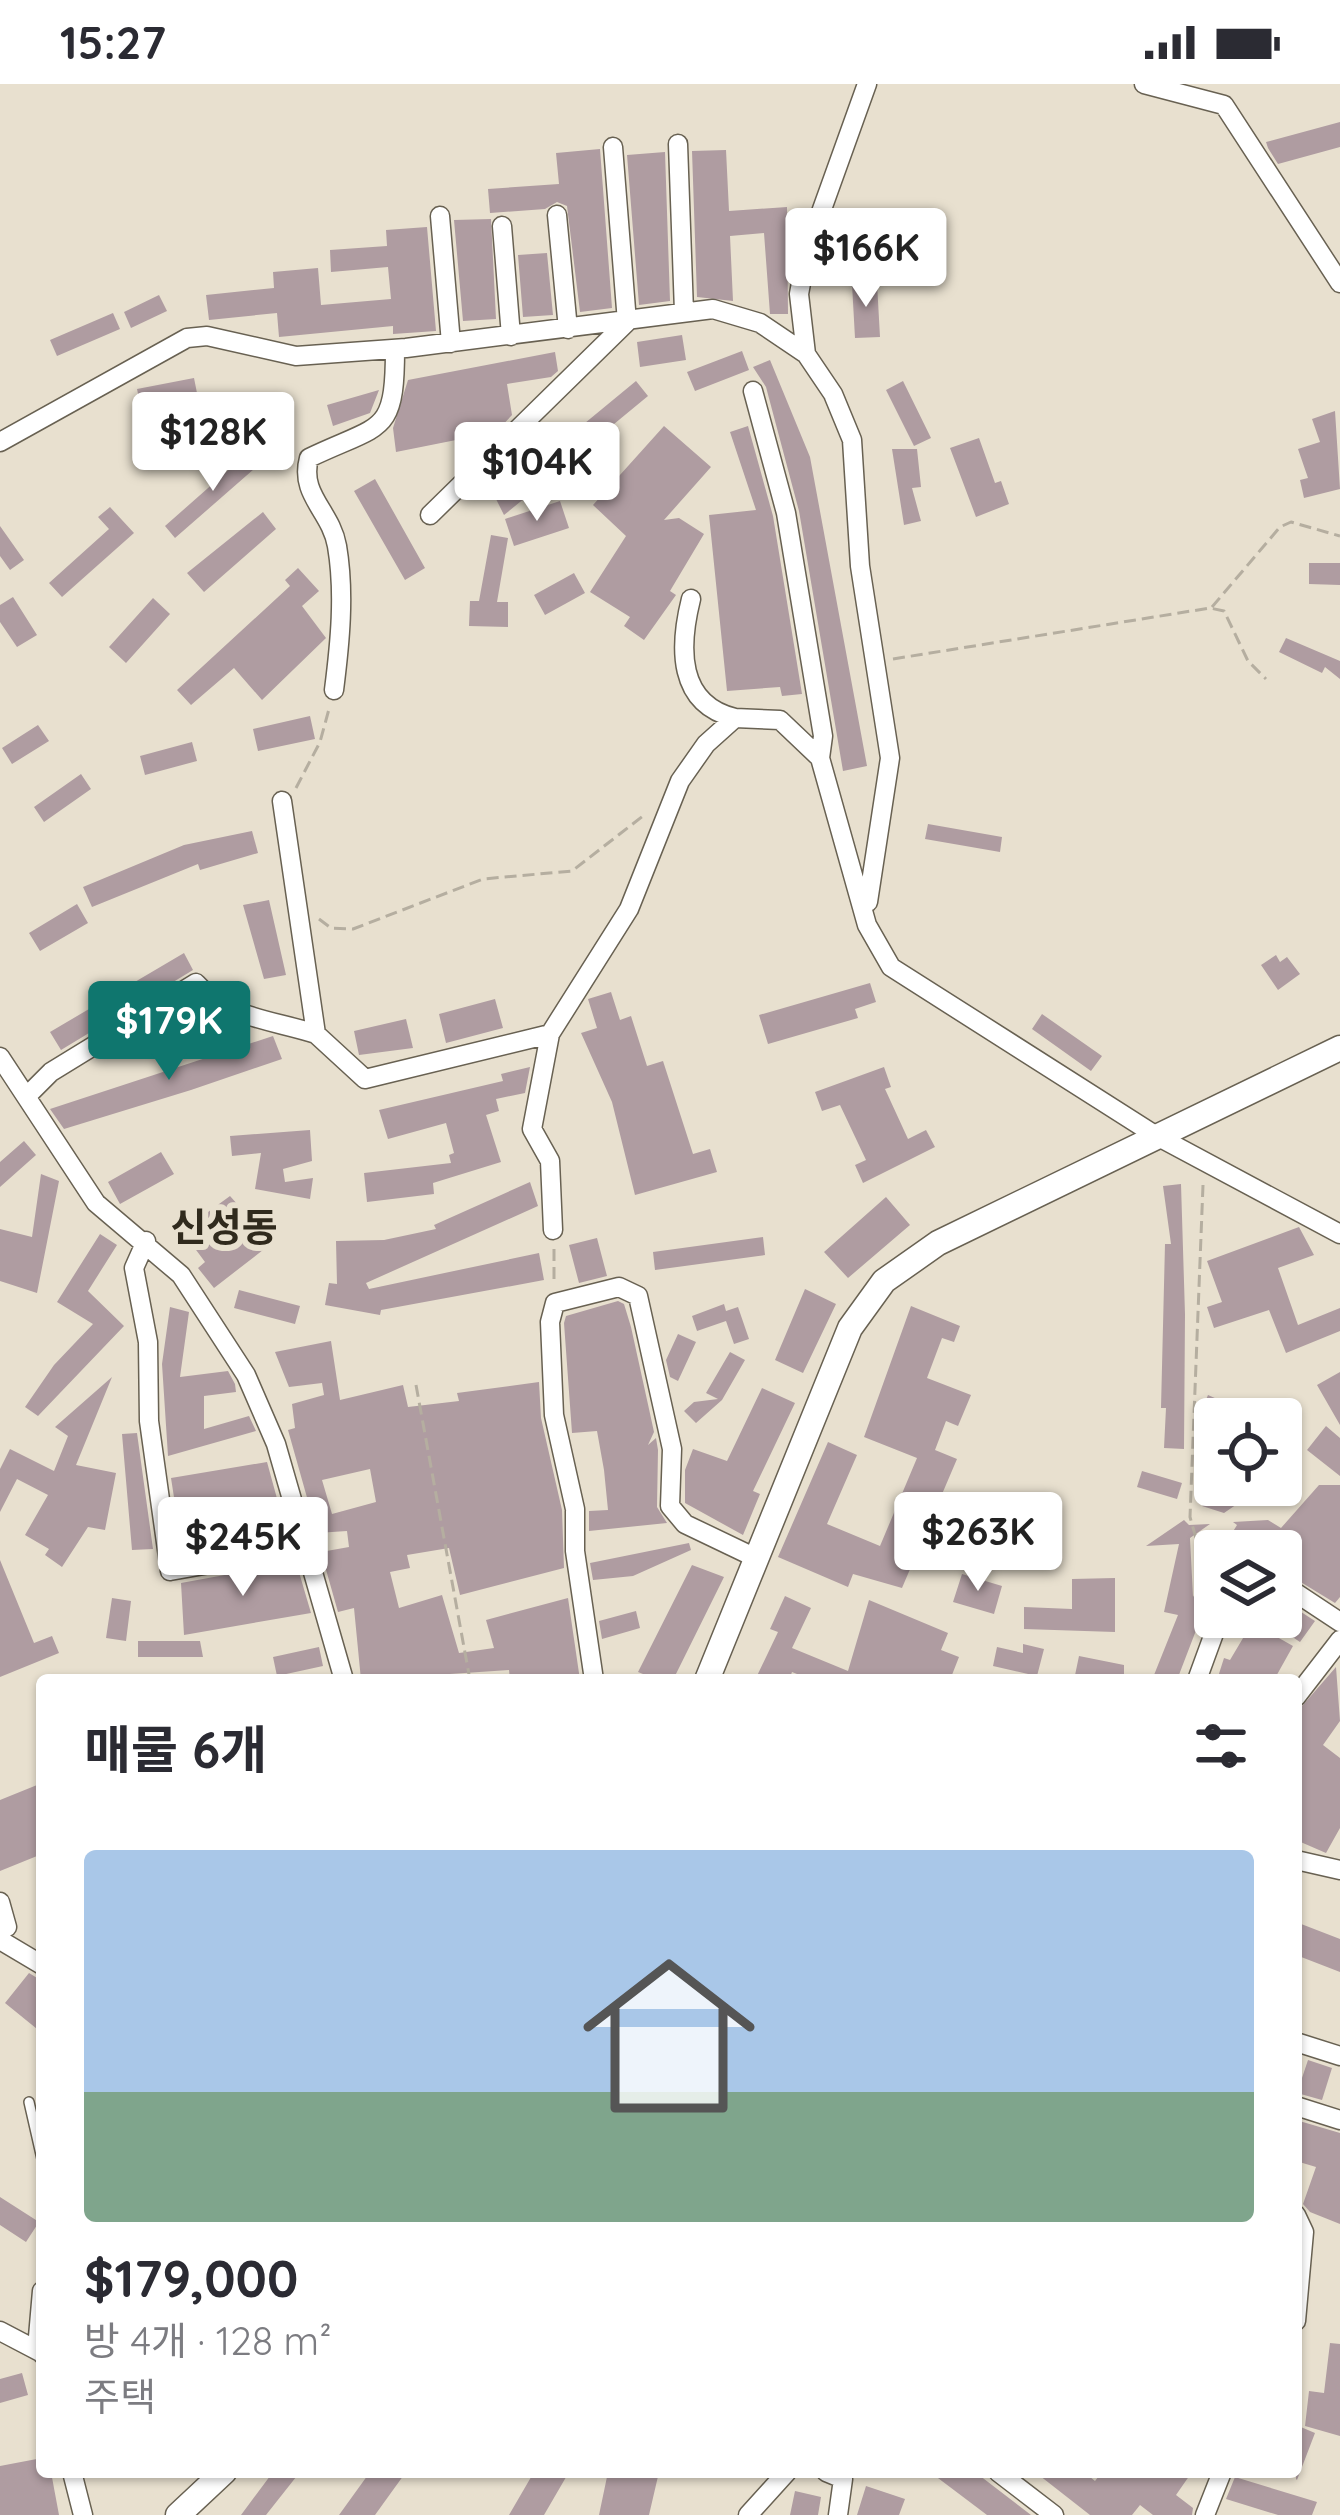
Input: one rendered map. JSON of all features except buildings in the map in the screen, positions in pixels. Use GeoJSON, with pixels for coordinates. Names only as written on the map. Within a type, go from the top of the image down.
{"type":"FeatureCollection","features":[{"type":"Feature","properties":{"kind":"street"},"geometry":{"type":"LineString","coordinates":[[806,354],[799,294],[807,251],[867,84]]}},
{"type":"Feature","properties":{"kind":"street"},"geometry":{"type":"LineString","coordinates":[[1144,84],[1224,104],[1340,283]]}},
{"type":"Feature","properties":{"kind":"street"},"geometry":{"type":"LineString","coordinates":[[1224,104],[1235,84]]}},
{"type":"Feature","properties":{"kind":"street"},"geometry":{"type":"LineString","coordinates":[[678,144],[684,312]]}},
{"type":"Feature","properties":{"kind":"street"},"geometry":{"type":"LineString","coordinates":[[613,146],[627,322]]}},
{"type":"Feature","properties":{"kind":"street"},"geometry":{"type":"LineString","coordinates":[[557,215],[568,329]]}},
{"type":"Feature","properties":{"kind":"street"},"geometry":{"type":"LineString","coordinates":[[440,216],[451,343]]}},
{"type":"Feature","properties":{"kind":"street"},"geometry":{"type":"LineString","coordinates":[[502,226],[511,336]]}},
{"type":"Feature","properties":{"kind":"street"},"geometry":{"type":"LineString","coordinates":[[0,442],[187,338],[207,336],[296,356],[451,343],[684,312],[734,312],[760,322],[806,354],[833,394],[852,440],[860,566],[890,758],[868,882],[867,925]]}},
{"type":"Feature","properties":{"kind":"street"},"geometry":{"type":"LineString","coordinates":[[430,515],[627,322]]}},
{"type":"Feature","properties":{"kind":"street"},"geometry":{"type":"LineString","coordinates":[[334,689],[340,627],[337,545],[306,485],[306,470],[309,458],[386,422],[395,403],[395,349]]}},
{"type":"Feature","properties":{"kind":"street"},"geometry":{"type":"LineString","coordinates":[[753,391],[786,513],[823,736],[820,758],[867,925],[891,967],[1155,1135],[1340,1234]]}},
{"type":"Feature","properties":{"kind":"street"},"geometry":{"type":"LineString","coordinates":[[691,599],[680,640],[688,678],[704,705],[735,718],[780,720],[820,758]]}},
{"type":"Feature","properties":{"kind":"street"},"geometry":{"type":"LineString","coordinates":[[554,1229],[550,1161],[532,1129],[550,1034],[629,909],[667,807],[706,744],[735,718]]}},
{"type":"Feature","properties":{"kind":"street"},"geometry":{"type":"LineString","coordinates":[[285,810],[316,1034]]}},
{"type":"Feature","properties":{"kind":"street"},"geometry":{"type":"LineString","coordinates":[[29,1094],[51,1072],[196,983],[211,1000],[237,1015],[253,1012],[316,1034],[365,1078],[550,1034]]}},
{"type":"Feature","properties":{"kind":"street"},"geometry":{"type":"LineString","coordinates":[[709,1674],[850,1328],[874,1292],[938,1243],[1340,1048]]}},
{"type":"Feature","properties":{"kind":"street"},"geometry":{"type":"LineString","coordinates":[[0,1057],[29,1094],[38,1116],[95,1203],[146,1241],[181,1275],[246,1375],[276,1444],[342,1674]]}},
{"type":"Feature","properties":{"kind":"street"},"geometry":{"type":"LineString","coordinates":[[146,1241],[134,1268],[148,1342],[149,1421],[170,1571],[304,1547]]}},
{"type":"Feature","properties":{"kind":"street"},"geometry":{"type":"LineString","coordinates":[[593,1674],[574,1551],[574,1509],[554,1415],[550,1322],[555,1303],[619,1287],[638,1296],[672,1449],[670,1506],[685,1524],[756,1558]]}},
{"type":"Feature","properties":{"kind":"street"},"geometry":{"type":"LineString","coordinates":[[1302,1597],[1340,1622]]}},
{"type":"Feature","properties":{"kind":"street"},"geometry":{"type":"LineString","coordinates":[[1199,1674],[1212,1638]]}},
{"type":"Feature","properties":{"kind":"street"},"geometry":{"type":"LineString","coordinates":[[1302,1689],[1340,1640]]}},
{"type":"Feature","properties":{"kind":"street"},"geometry":{"type":"LineString","coordinates":[[1302,1861],[1340,1870]]}},
{"type":"Feature","properties":{"kind":"street"},"geometry":{"type":"LineString","coordinates":[[0,1903],[7,1927],[0,1930]]}},
{"type":"Feature","properties":{"kind":"street"},"geometry":{"type":"LineString","coordinates":[[0,1940],[36,1961]]}},
{"type":"Feature","properties":{"kind":"street"},"geometry":{"type":"LineString","coordinates":[[1302,2044],[1340,2056]]}},
{"type":"Feature","properties":{"kind":"street"},"geometry":{"type":"LineString","coordinates":[[1302,2107],[1340,2120]]}},
{"type":"Feature","properties":{"kind":"street"},"geometry":{"type":"LineString","coordinates":[[0,2331],[36,2351]]}},
{"type":"Feature","properties":{"kind":"street"},"geometry":{"type":"LineString","coordinates":[[74,2478],[83,2515]]}},
{"type":"Feature","properties":{"kind":"street"},"geometry":{"type":"LineString","coordinates":[[178,2515],[218,2478]]}},
{"type":"Feature","properties":{"kind":"street"},"geometry":{"type":"LineString","coordinates":[[748,2515],[782,2478]]}},
{"type":"Feature","properties":{"kind":"street"},"geometry":{"type":"LineString","coordinates":[[838,2515],[841,2478]]}},
{"type":"Feature","properties":{"kind":"street"},"geometry":{"type":"LineString","coordinates":[[1006,2478],[1054,2515]]}},
{"type":"Feature","properties":{"kind":"street"},"geometry":{"type":"LineString","coordinates":[[1205,2515],[1220,2478]]}},
{"type":"Feature","properties":{"kind":"lane"},"geometry":{"type":"LineString","coordinates":[[28,2102],[36,2134]]}},
{"type":"Feature","properties":{"kind":"path"},"geometry":{"type":"LineString","coordinates":[[1210,608],[1280,527],[1291,522],[1340,536]]}},
{"type":"Feature","properties":{"kind":"path"},"geometry":{"type":"LineString","coordinates":[[874,663],[1210,608],[1224,611],[1248,661],[1265,679]]}},
{"type":"Feature","properties":{"kind":"path"},"geometry":{"type":"LineString","coordinates":[[285,810],[320,742],[334,689]]}},
{"type":"Feature","properties":{"kind":"path"},"geometry":{"type":"LineString","coordinates":[[316,915],[331,928],[353,929],[483,879],[572,871],[641,817],[667,807]]}},
{"type":"Feature","properties":{"kind":"path"},"geometry":{"type":"LineString","coordinates":[[1194,1531],[1190,1517],[1205,1159]]}},
{"type":"Feature","properties":{"kind":"path"},"geometry":{"type":"LineString","coordinates":[[554,1229],[555,1303]]}},
{"type":"Feature","properties":{"kind":"path"},"geometry":{"type":"LineString","coordinates":[[416,1385],[469,1674]]}},
{"type":"Feature","properties":{"kind":"district","name":"신성동"},"geometry":{"type":"Point","coordinates":[224,1227]}}]}
